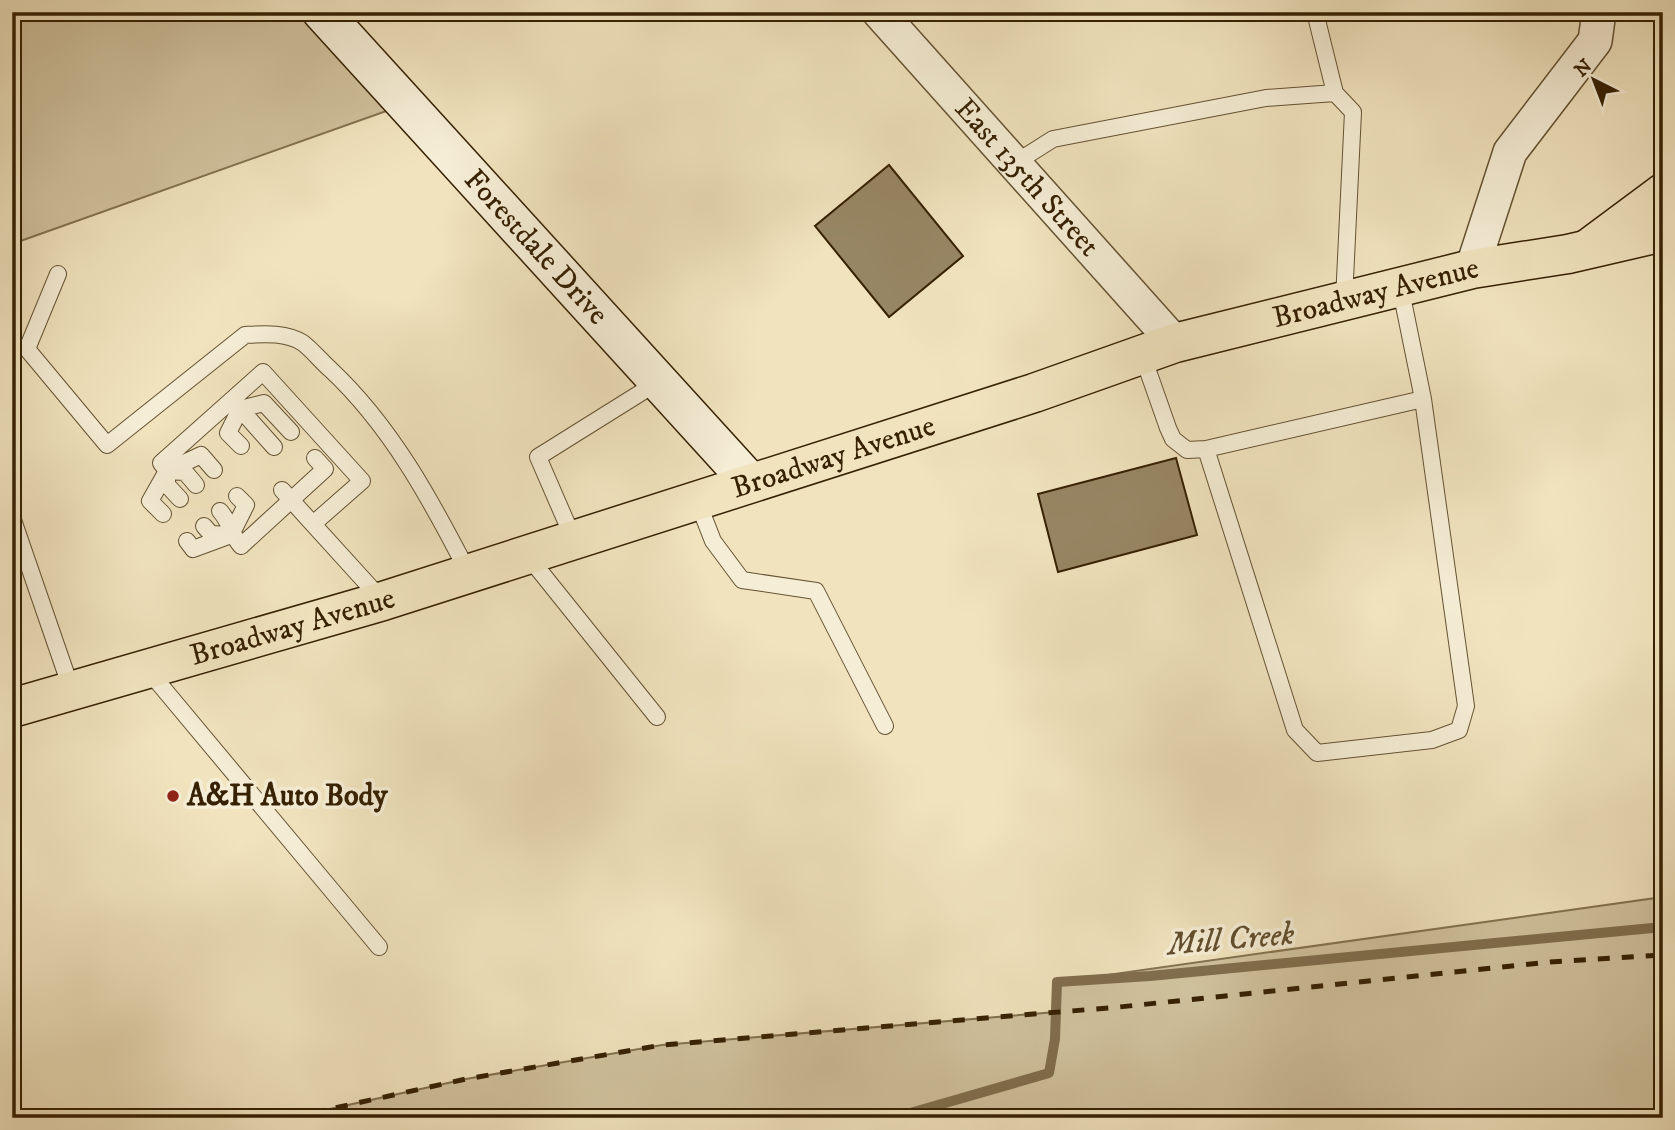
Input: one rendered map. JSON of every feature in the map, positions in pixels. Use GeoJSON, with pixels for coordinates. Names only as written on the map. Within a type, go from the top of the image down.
{"type":"FeatureCollection","features":[{"type":"Feature","properties":{"kind":"main road"},"geometry":{"type":"LineString","coordinates":[[1589,248],[1663,193]]}},
{"type":"Feature","properties":{"kind":"main road","name":"Broadway Avenue"},"geometry":{"type":"LineString","coordinates":[[12,708],[383,601],[1034,393],[1159,349],[1472,269],[1663,232]]}},
{"type":"Feature","properties":{"kind":"street","name":"Forestdale Drive"},"geometry":{"type":"LineString","coordinates":[[322,12],[750,482]]}},
{"type":"Feature","properties":{"kind":"street","name":"East 135th Street"},"geometry":{"type":"LineString","coordinates":[[879,12],[1015,163],[1159,349]]}},
{"type":"Feature","properties":{"kind":"street"},"geometry":{"type":"LineString","coordinates":[[1472,269],[1510,152],[1595,41],[1599,12]]}},
{"type":"Feature","properties":{"kind":"lane"},"geometry":{"type":"LineString","coordinates":[[1315,12],[1335,93],[1353,111],[1344,300]]}},
{"type":"Feature","properties":{"kind":"lane"},"geometry":{"type":"LineString","coordinates":[[1015,163],[1053,139],[1266,98],[1335,93]]}},
{"type":"Feature","properties":{"kind":"lane"},"geometry":{"type":"LineString","coordinates":[[58,274],[27,349],[107,445],[245,335],[274,334],[301,342],[343,381],[381,427],[429,496],[469,574]]}},
{"type":"Feature","properties":{"kind":"lane"},"geometry":{"type":"LineString","coordinates":[[1206,449],[1295,730],[1317,753],[1432,740],[1459,730],[1466,706],[1423,399],[1400,286]]}},
{"type":"Feature","properties":{"kind":"lane"},"geometry":{"type":"LineString","coordinates":[[1159,349],[1173,439],[1187,450],[1206,449],[1423,399]]}},
{"type":"Feature","properties":{"kind":"lane"},"geometry":{"type":"LineString","coordinates":[[180,499],[167,485],[167,471],[160,463],[236,404],[263,372],[362,481],[313,524]]}},
{"type":"Feature","properties":{"kind":"lane"},"geometry":{"type":"LineString","coordinates":[[574,540],[538,457],[659,382]]}},
{"type":"Feature","properties":{"kind":"lane"},"geometry":{"type":"LineString","coordinates":[[236,404],[264,403],[291,432]]}},
{"type":"Feature","properties":{"kind":"lane"},"geometry":{"type":"LineString","coordinates":[[236,404],[228,433],[241,446]]}},
{"type":"Feature","properties":{"kind":"lane"},"geometry":{"type":"LineString","coordinates":[[236,404],[274,447]]}},
{"type":"Feature","properties":{"kind":"lane"},"geometry":{"type":"LineString","coordinates":[[163,514],[150,501],[167,471],[201,455],[214,470]]}},
{"type":"Feature","properties":{"kind":"lane"},"geometry":{"type":"LineString","coordinates":[[220,511],[228,520],[231,535],[241,546],[303,479],[324,469],[314,458]]}},
{"type":"Feature","properties":{"kind":"lane"},"geometry":{"type":"LineString","coordinates":[[167,471],[185,472],[196,485]]}},
{"type":"Feature","properties":{"kind":"lane"},"geometry":{"type":"LineString","coordinates":[[286,495],[383,601]]}},
{"type":"Feature","properties":{"kind":"lane"},"geometry":{"type":"LineString","coordinates":[[187,541],[193,550],[231,535],[246,505],[237,496]]}},
{"type":"Feature","properties":{"kind":"lane"},"geometry":{"type":"LineString","coordinates":[[697,500],[713,541],[742,580],[816,591],[885,726]]}},
{"type":"Feature","properties":{"kind":"lane"},"geometry":{"type":"LineString","coordinates":[[12,517],[72,691]]}},
{"type":"Feature","properties":{"kind":"lane"},"geometry":{"type":"LineString","coordinates":[[204,526],[211,534],[231,535]]}},
{"type":"Feature","properties":{"kind":"lane"},"geometry":{"type":"LineString","coordinates":[[527,555],[657,717]]}},
{"type":"Feature","properties":{"kind":"lane"},"geometry":{"type":"LineString","coordinates":[[145,668],[379,947]]}},
{"type":"Feature","properties":{"kind":"shaded area"},"geometry":{"type":"Polygon","coordinates":[[[12,12],[322,12],[406,104],[12,244],[12,12]]]}},
{"type":"Feature","properties":{"kind":"shaded area"},"geometry":{"type":"Polygon","coordinates":[[[1663,897],[1663,1118],[289,1118],[466,1079],[662,1045],[1056,1012],[1057,982],[1663,897]]]}},
{"type":"Feature","properties":{"kind":"building"},"geometry":{"type":"Polygon","coordinates":[[[889,165],[963,256],[889,317],[815,226],[889,165]]]}},
{"type":"Feature","properties":{"kind":"building"},"geometry":{"type":"Polygon","coordinates":[[[1176,458],[1197,535],[1058,572],[1038,494],[1176,458]]]}},
{"type":"Feature","properties":{"kind":"waterway","name":"Mill Creek"},"geometry":{"type":"LineString","coordinates":[[893,1118],[1049,1073],[1055,1039],[1057,982],[1150,976],[1663,927]]}},
{"type":"Feature","properties":{"kind":"railway"},"geometry":{"type":"LineString","coordinates":[[289,1118],[466,1079],[662,1045],[1119,1007],[1550,962],[1663,955]]}},
{"type":"Feature","properties":{"kind":"place","name":"A&H Auto Body"},"geometry":{"type":"Point","coordinates":[173,796]}}]}
